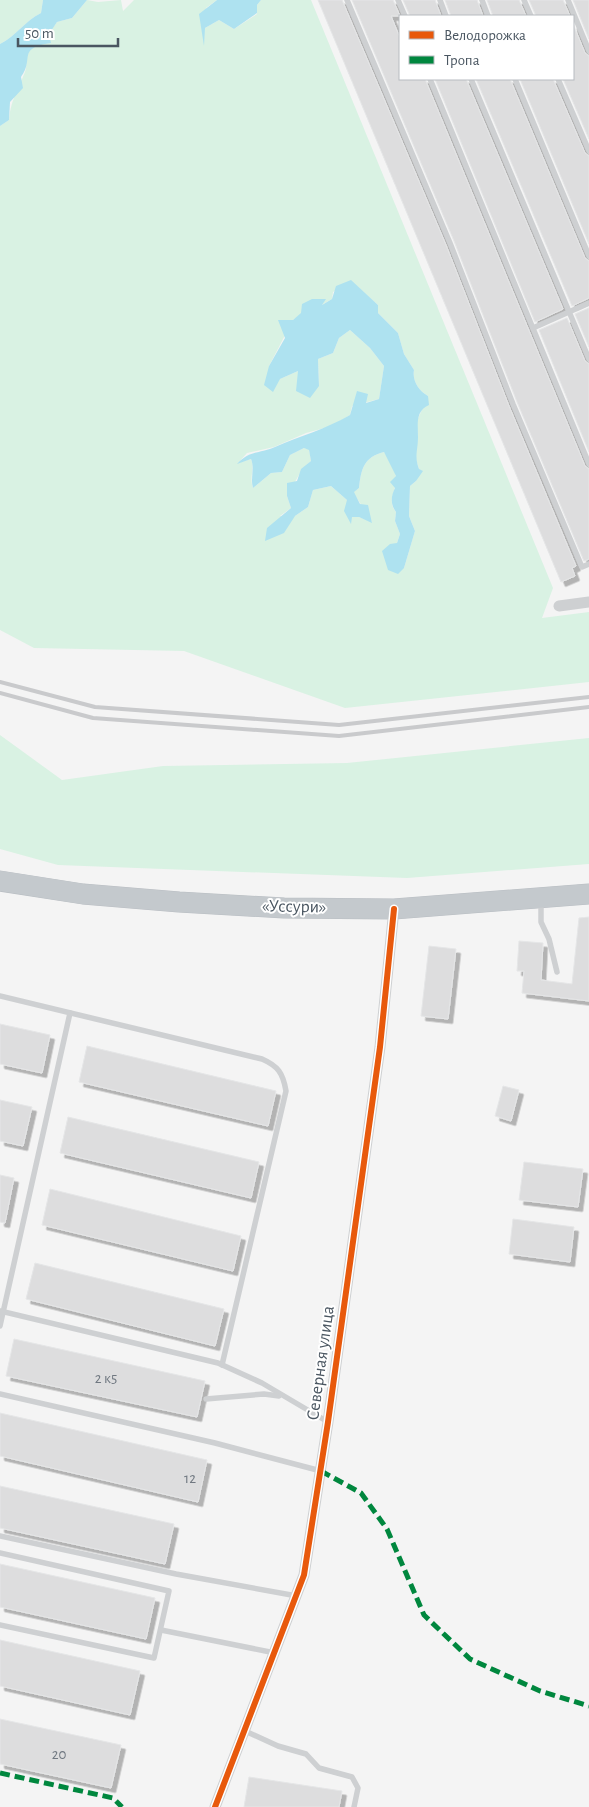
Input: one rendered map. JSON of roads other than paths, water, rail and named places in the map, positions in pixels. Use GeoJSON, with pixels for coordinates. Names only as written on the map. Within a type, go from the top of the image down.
{"type":"FeatureCollection","features":[{"type":"Feature","properties":{"kind":"highway","name":"«Уссури»"},"geometry":{"type":"LineString","coordinates":[[0,881],[83,894],[284,908],[394,909],[589,894]]}},
{"type":"Feature","properties":{"kind":"street"},"geometry":{"type":"LineString","coordinates":[[560,606],[589,602]]}},
{"type":"Feature","properties":{"kind":"street","name":"Северная улица"},"geometry":{"type":"LineString","coordinates":[[215,1807],[298,1596],[304,1575],[321,1471],[380,1047],[394,909]]}},
{"type":"Feature","properties":{"kind":"lane"},"geometry":{"type":"LineString","coordinates":[[347,0],[450,243],[513,404],[582,567],[589,564]]}},
{"type":"Feature","properties":{"kind":"lane"},"geometry":{"type":"LineString","coordinates":[[398,0],[405,15]]}},
{"type":"Feature","properties":{"kind":"lane"},"geometry":{"type":"LineString","coordinates":[[440,0],[446,15]]}},
{"type":"Feature","properties":{"kind":"lane"},"geometry":{"type":"LineString","coordinates":[[482,0],[488,15]]}},
{"type":"Feature","properties":{"kind":"lane"},"geometry":{"type":"LineString","coordinates":[[524,0],[531,15]]}},
{"type":"Feature","properties":{"kind":"lane"},"geometry":{"type":"LineString","coordinates":[[568,0],[589,51]]}},
{"type":"Feature","properties":{"kind":"lane"},"geometry":{"type":"LineString","coordinates":[[430,80],[589,464]]}},
{"type":"Feature","properties":{"kind":"lane"},"geometry":{"type":"LineString","coordinates":[[472,80],[589,359]]}},
{"type":"Feature","properties":{"kind":"lane"},"geometry":{"type":"LineString","coordinates":[[515,80],[589,256]]}},
{"type":"Feature","properties":{"kind":"lane"},"geometry":{"type":"LineString","coordinates":[[558,80],[589,151]]}},
{"type":"Feature","properties":{"kind":"lane"},"geometry":{"type":"LineString","coordinates":[[533,328],[589,303]]}},
{"type":"Feature","properties":{"kind":"lane"},"geometry":{"type":"LineString","coordinates":[[542,897],[541,922],[549,939],[557,972]]}},
{"type":"Feature","properties":{"kind":"lane"},"geometry":{"type":"LineString","coordinates":[[0,996],[262,1058],[275,1064],[283,1076],[286,1091],[222,1365]]}},
{"type":"Feature","properties":{"kind":"lane"},"geometry":{"type":"LineString","coordinates":[[0,1326],[70,1013]]}},
{"type":"Feature","properties":{"kind":"lane"},"geometry":{"type":"LineString","coordinates":[[2,1311],[222,1365],[262,1383],[281,1396],[328,1422]]}},
{"type":"Feature","properties":{"kind":"lane"},"geometry":{"type":"LineString","coordinates":[[0,1394],[215,1444],[321,1471]]}},
{"type":"Feature","properties":{"kind":"lane"},"geometry":{"type":"LineString","coordinates":[[206,1399],[264,1394],[281,1396]]}},
{"type":"Feature","properties":{"kind":"lane"},"geometry":{"type":"LineString","coordinates":[[0,1536],[176,1574],[298,1596]]}},
{"type":"Feature","properties":{"kind":"lane"},"geometry":{"type":"LineString","coordinates":[[0,1553],[169,1590],[154,1658],[0,1625]]}},
{"type":"Feature","properties":{"kind":"lane"},"geometry":{"type":"LineString","coordinates":[[161,1630],[276,1653]]}},
{"type":"Feature","properties":{"kind":"lane"},"geometry":{"type":"LineString","coordinates":[[245,1730],[278,1746],[306,1754],[320,1768],[352,1777],[358,1788],[354,1807]]}},
{"type":"Feature","properties":{"kind":"water"},"geometry":{"type":"Polygon","coordinates":[[[43,0],[87,0],[72,18],[57,22],[49,34],[51,43],[40,45],[30,51],[25,71],[21,77],[23,88],[10,102],[9,120],[0,126],[0,44],[41,13],[43,0]]]}},
{"type":"Feature","properties":{"kind":"water"},"geometry":{"type":"Polygon","coordinates":[[[217,0],[261,0],[257,5],[257,13],[234,29],[219,20],[205,28],[204,46],[199,14],[217,0]]]}},
{"type":"Feature","properties":{"kind":"water"},"geometry":{"type":"Polygon","coordinates":[[[351,280],[378,305],[378,313],[398,333],[404,354],[414,370],[415,382],[428,396],[429,405],[421,411],[418,423],[417,460],[419,469],[423,471],[410,486],[409,516],[415,531],[404,568],[398,574],[388,570],[382,551],[390,544],[397,543],[400,534],[395,521],[396,512],[392,503],[395,488],[390,482],[396,476],[384,452],[372,457],[365,465],[359,488],[354,492],[360,504],[368,505],[372,523],[359,517],[352,517],[351,524],[344,511],[347,500],[331,486],[313,490],[308,507],[295,516],[284,533],[265,541],[267,528],[291,508],[287,496],[287,483],[297,481],[301,469],[311,461],[309,450],[304,448],[290,455],[282,472],[271,473],[253,488],[253,466],[251,459],[237,464],[246,456],[313,432],[350,415],[357,391],[368,394],[366,403],[379,399],[384,366],[370,348],[350,330],[339,338],[333,353],[318,359],[319,386],[310,398],[296,391],[298,371],[280,379],[273,392],[264,385],[269,366],[285,338],[278,320],[293,320],[301,313],[302,304],[312,299],[326,299],[322,305],[332,299],[336,286],[351,280]]]}},
{"type":"Feature","properties":{"kind":"railway"},"geometry":{"type":"LineString","coordinates":[[0,682],[95,707],[339,725],[589,697]]}},
{"type":"Feature","properties":{"kind":"railway"},"geometry":{"type":"LineString","coordinates":[[0,693],[93,718],[339,736],[589,707]]}}]}
